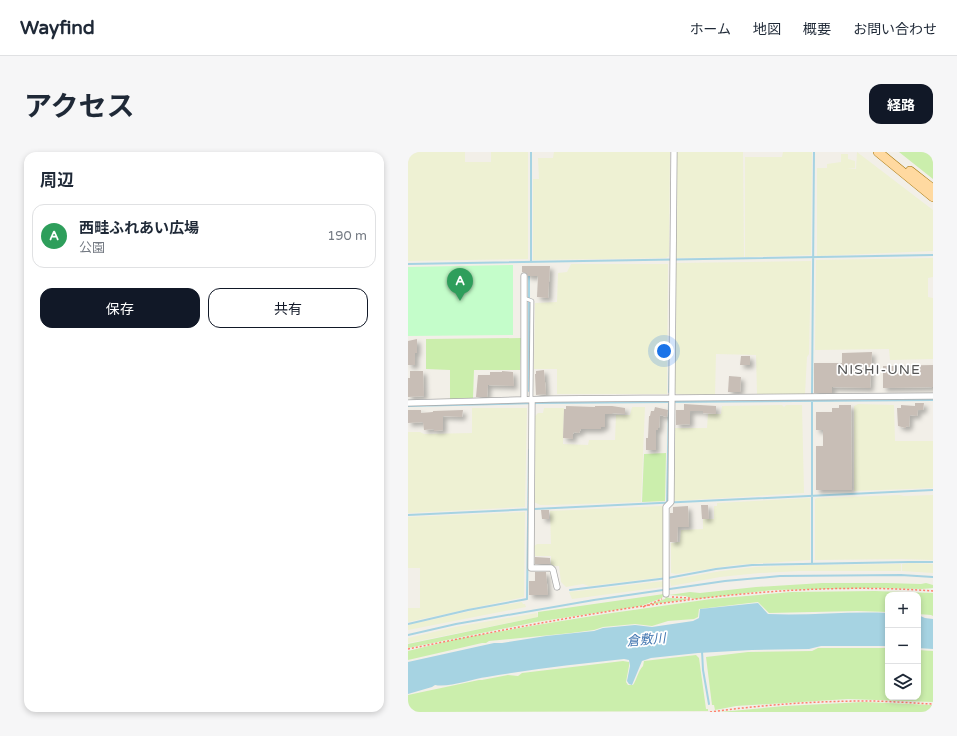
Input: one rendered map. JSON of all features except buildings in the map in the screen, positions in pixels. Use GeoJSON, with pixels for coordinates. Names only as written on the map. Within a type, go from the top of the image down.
{"type":"FeatureCollection","features":[{"type":"Feature","properties":{"kind":"main road"},"geometry":{"type":"LineString","coordinates":[[878,152],[933,197]]}},
{"type":"Feature","properties":{"kind":"main road"},"geometry":{"type":"LineString","coordinates":[[888,152],[933,189]]}},
{"type":"Feature","properties":{"kind":"street"},"geometry":{"type":"LineString","coordinates":[[666,593],[666,507],[671,502],[674,152]]}},
{"type":"Feature","properties":{"kind":"street"},"geometry":{"type":"LineString","coordinates":[[524,276],[527,299],[524,400]]}},
{"type":"Feature","properties":{"kind":"street"},"geometry":{"type":"LineString","coordinates":[[408,403],[524,400],[532,402],[671,401],[933,396]]}},
{"type":"Feature","properties":{"kind":"street"},"geometry":{"type":"LineString","coordinates":[[532,402],[531,568],[551,568],[553,570],[557,587]]}},
{"type":"Feature","properties":{"kind":"lane"},"geometry":{"type":"LineString","coordinates":[[527,299],[532,301],[532,402]]}},
{"type":"Feature","properties":{"kind":"path"},"geometry":{"type":"LineString","coordinates":[[408,649],[506,629],[691,600],[790,591],[866,589],[933,590]]}},
{"type":"Feature","properties":{"kind":"path"},"geometry":{"type":"LineString","coordinates":[[642,607],[664,598],[666,593],[689,598],[691,600]]}},
{"type":"Feature","properties":{"kind":"path"},"geometry":{"type":"LineString","coordinates":[[710,712],[746,707],[814,702],[866,701],[933,704]]}},
{"type":"Feature","properties":{"kind":"green space"},"geometry":{"type":"Polygon","coordinates":[[[408,152],[465,152],[465,162],[491,162],[491,152],[528,152],[528,259],[408,261],[408,152]]]}},
{"type":"Feature","properties":{"kind":"green space"},"geometry":{"type":"Polygon","coordinates":[[[554,152],[670,152],[669,256],[666,258],[533,260],[533,179],[539,179],[538,158],[553,158],[554,152]]]}},
{"type":"Feature","properties":{"kind":"green space"},"geometry":{"type":"Polygon","coordinates":[[[677,152],[743,152],[744,257],[675,258],[677,152]]]}},
{"type":"Feature","properties":{"kind":"green space"},"geometry":{"type":"Polygon","coordinates":[[[783,152],[812,152],[811,255],[745,257],[745,157],[782,157],[783,152]]]}},
{"type":"Feature","properties":{"kind":"green space"},"geometry":{"type":"Polygon","coordinates":[[[857,152],[933,210],[933,251],[817,256],[817,168],[827,168],[827,164],[841,162],[841,154],[848,154],[848,159],[855,161],[855,168],[847,168],[856,169],[857,152]]]}},
{"type":"Feature","properties":{"kind":"green space"},"geometry":{"type":"Polygon","coordinates":[[[899,152],[933,152],[933,179],[899,152]]]}},
{"type":"Feature","properties":{"kind":"green space"},"geometry":{"type":"Polygon","coordinates":[[[933,258],[933,277],[928,278],[928,297],[933,298],[933,359],[890,360],[889,349],[815,350],[816,260],[933,258]]]}},
{"type":"Feature","properties":{"kind":"green space"},"geometry":{"type":"Polygon","coordinates":[[[811,261],[809,354],[807,357],[805,394],[757,394],[756,355],[716,354],[715,395],[677,394],[673,391],[675,263],[811,261]]]}},
{"type":"Feature","properties":{"kind":"green space"},"geometry":{"type":"Polygon","coordinates":[[[571,264],[668,264],[667,394],[557,394],[557,369],[534,369],[535,303],[557,302],[558,273],[567,272],[571,264]]]}},
{"type":"Feature","properties":{"kind":"green space"},"geometry":{"type":"Polygon","coordinates":[[[513,265],[513,335],[408,336],[408,267],[513,265]]]}},
{"type":"Feature","properties":{"kind":"green space"},"geometry":{"type":"Polygon","coordinates":[[[521,338],[520,370],[474,370],[473,398],[450,399],[450,370],[426,369],[426,339],[521,338]]]}},
{"type":"Feature","properties":{"kind":"green space"},"geometry":{"type":"Polygon","coordinates":[[[858,404],[894,405],[895,441],[933,441],[933,488],[854,491],[854,406],[858,404]]]}},
{"type":"Feature","properties":{"kind":"green space"},"geometry":{"type":"Polygon","coordinates":[[[782,405],[784,407],[786,405],[802,405],[804,493],[674,501],[674,428],[707,428],[708,414],[721,414],[722,406],[782,405]]]}},
{"type":"Feature","properties":{"kind":"green space"},"geometry":{"type":"Polygon","coordinates":[[[632,407],[645,407],[641,502],[540,505],[534,502],[535,416],[538,413],[543,413],[544,408],[564,408],[563,444],[588,445],[589,440],[615,440],[616,415],[630,415],[632,407]]]}},
{"type":"Feature","properties":{"kind":"green space"},"geometry":{"type":"Polygon","coordinates":[[[472,408],[527,408],[525,507],[408,513],[408,432],[420,432],[424,434],[472,433],[472,408]]]}},
{"type":"Feature","properties":{"kind":"green space"},"geometry":{"type":"Polygon","coordinates":[[[666,453],[665,501],[642,502],[644,454],[666,453]]]}},
{"type":"Feature","properties":{"kind":"green space"},"geometry":{"type":"Polygon","coordinates":[[[933,495],[933,560],[815,560],[815,499],[933,495]]]}},
{"type":"Feature","properties":{"kind":"green space"},"geometry":{"type":"Polygon","coordinates":[[[810,498],[810,560],[734,565],[676,574],[671,573],[671,543],[680,542],[681,530],[703,529],[703,519],[714,519],[714,506],[717,506],[717,503],[810,498]]]}},
{"type":"Feature","properties":{"kind":"green space"},"geometry":{"type":"Polygon","coordinates":[[[662,506],[664,509],[664,577],[589,586],[583,584],[566,587],[561,582],[559,566],[551,566],[551,556],[535,556],[534,546],[537,544],[551,544],[550,511],[662,506]]]}},
{"type":"Feature","properties":{"kind":"green space"},"geometry":{"type":"Polygon","coordinates":[[[525,512],[524,597],[408,622],[408,608],[420,608],[420,568],[408,568],[408,517],[525,512]]]}},
{"type":"Feature","properties":{"kind":"green space"},"geometry":{"type":"Polygon","coordinates":[[[901,564],[901,571],[799,571],[760,573],[720,577],[671,586],[670,580],[721,571],[756,567],[901,564]]]}},
{"type":"Feature","properties":{"kind":"green space"},"geometry":{"type":"Polygon","coordinates":[[[902,564],[933,564],[933,573],[902,571],[902,564]]]}},
{"type":"Feature","properties":{"kind":"green space"},"geometry":{"type":"Polygon","coordinates":[[[664,581],[663,587],[572,599],[569,592],[664,581]]]}},
{"type":"Feature","properties":{"kind":"green space"},"geometry":{"type":"Polygon","coordinates":[[[822,583],[926,583],[933,585],[933,588],[773,590],[695,599],[685,596],[669,595],[690,592],[700,593],[756,587],[822,583]]]}},
{"type":"Feature","properties":{"kind":"green space"},"geometry":{"type":"Polygon","coordinates":[[[875,591],[904,592],[885,592],[885,612],[769,613],[758,602],[699,609],[698,617],[694,619],[668,621],[652,626],[635,624],[603,627],[594,630],[571,633],[489,641],[486,643],[408,660],[408,651],[457,639],[605,614],[711,599],[792,592],[875,591]]]}},
{"type":"Feature","properties":{"kind":"green space"},"geometry":{"type":"Polygon","coordinates":[[[921,593],[933,593],[933,616],[921,614],[921,593]]]}},
{"type":"Feature","properties":{"kind":"green space"},"geometry":{"type":"Polygon","coordinates":[[[664,594],[662,598],[641,606],[536,622],[408,648],[408,644],[538,617],[538,612],[664,594]]]}},
{"type":"Feature","properties":{"kind":"green space"},"geometry":{"type":"Polygon","coordinates":[[[666,597],[690,599],[647,605],[665,599],[666,597]]]}},
{"type":"Feature","properties":{"kind":"green space"},"geometry":{"type":"Polygon","coordinates":[[[522,602],[526,607],[408,630],[408,625],[475,610],[522,602]]]}},
{"type":"Feature","properties":{"kind":"green space"},"geometry":{"type":"Polygon","coordinates":[[[537,613],[538,617],[408,643],[408,638],[455,627],[537,613]]]}},
{"type":"Feature","properties":{"kind":"green space"},"geometry":{"type":"Polygon","coordinates":[[[818,648],[885,648],[885,700],[921,700],[921,650],[933,651],[933,702],[848,699],[736,706],[715,710],[714,705],[712,705],[706,657],[748,652],[812,651],[818,648]]]}},
{"type":"Feature","properties":{"kind":"green space"},"geometry":{"type":"Polygon","coordinates":[[[696,655],[699,658],[706,709],[708,709],[708,711],[408,712],[408,695],[479,680],[508,675],[518,676],[522,673],[623,661],[629,662],[626,682],[628,685],[633,685],[644,661],[696,655]]]}},
{"type":"Feature","properties":{"kind":"green space"},"geometry":{"type":"Polygon","coordinates":[[[864,702],[933,705],[933,712],[720,712],[785,706],[864,702]]]}},
{"type":"Feature","properties":{"kind":"water","name":"倉敷川"},"geometry":{"type":"Polygon","coordinates":[[[758,603],[768,614],[885,613],[885,646],[821,646],[809,649],[698,653],[651,658],[642,661],[632,685],[627,681],[630,666],[629,660],[624,659],[521,672],[440,686],[435,685],[408,694],[408,662],[494,643],[594,631],[603,628],[635,625],[652,627],[693,621],[699,618],[700,609],[758,603]]]}},
{"type":"Feature","properties":{"kind":"water"},"geometry":{"type":"Polygon","coordinates":[[[921,616],[933,619],[933,649],[921,648],[921,616]]]}},
{"type":"Feature","properties":{"kind":"waterway"},"geometry":{"type":"LineString","coordinates":[[531,152],[531,262]]}},
{"type":"Feature","properties":{"kind":"waterway"},"geometry":{"type":"LineString","coordinates":[[812,394],[814,152]]}},
{"type":"Feature","properties":{"kind":"waterway"},"geometry":{"type":"LineString","coordinates":[[408,264],[933,255]]}},
{"type":"Feature","properties":{"kind":"waterway"},"geometry":{"type":"LineString","coordinates":[[529,275],[529,391]]}},
{"type":"Feature","properties":{"kind":"waterway"},"geometry":{"type":"LineString","coordinates":[[669,392],[670,349]]}},
{"type":"Feature","properties":{"kind":"waterway"},"geometry":{"type":"LineString","coordinates":[[408,406],[538,403],[933,400]]}},
{"type":"Feature","properties":{"kind":"waterway"},"geometry":{"type":"LineString","coordinates":[[812,401],[812,563]]}},
{"type":"Feature","properties":{"kind":"waterway"},"geometry":{"type":"LineString","coordinates":[[667,504],[669,402]]}},
{"type":"Feature","properties":{"kind":"waterway"},"geometry":{"type":"LineString","coordinates":[[408,624],[468,610],[527,599],[529,450]]}},
{"type":"Feature","properties":{"kind":"waterway"},"geometry":{"type":"LineString","coordinates":[[408,515],[933,490]]}},
{"type":"Feature","properties":{"kind":"waterway"},"geometry":{"type":"LineString","coordinates":[[570,590],[668,578],[716,569],[752,565],[933,562]]}},
{"type":"Feature","properties":{"kind":"waterway"},"geometry":{"type":"LineString","coordinates":[[408,635],[456,624],[594,600],[725,581],[780,576],[901,575],[933,577]]}},
{"type":"Feature","properties":{"kind":"waterway"},"geometry":{"type":"LineString","coordinates":[[702,651],[703,670],[709,704]]}},
{"type":"Feature","properties":{"kind":"place","name":"西畦ふれあい広場"},"geometry":{"type":"Point","coordinates":[460,301]}},
{"type":"Feature","properties":{"kind":"district","name":"NISHI-UNE"},"geometry":{"type":"Point","coordinates":[879,369]}}]}
